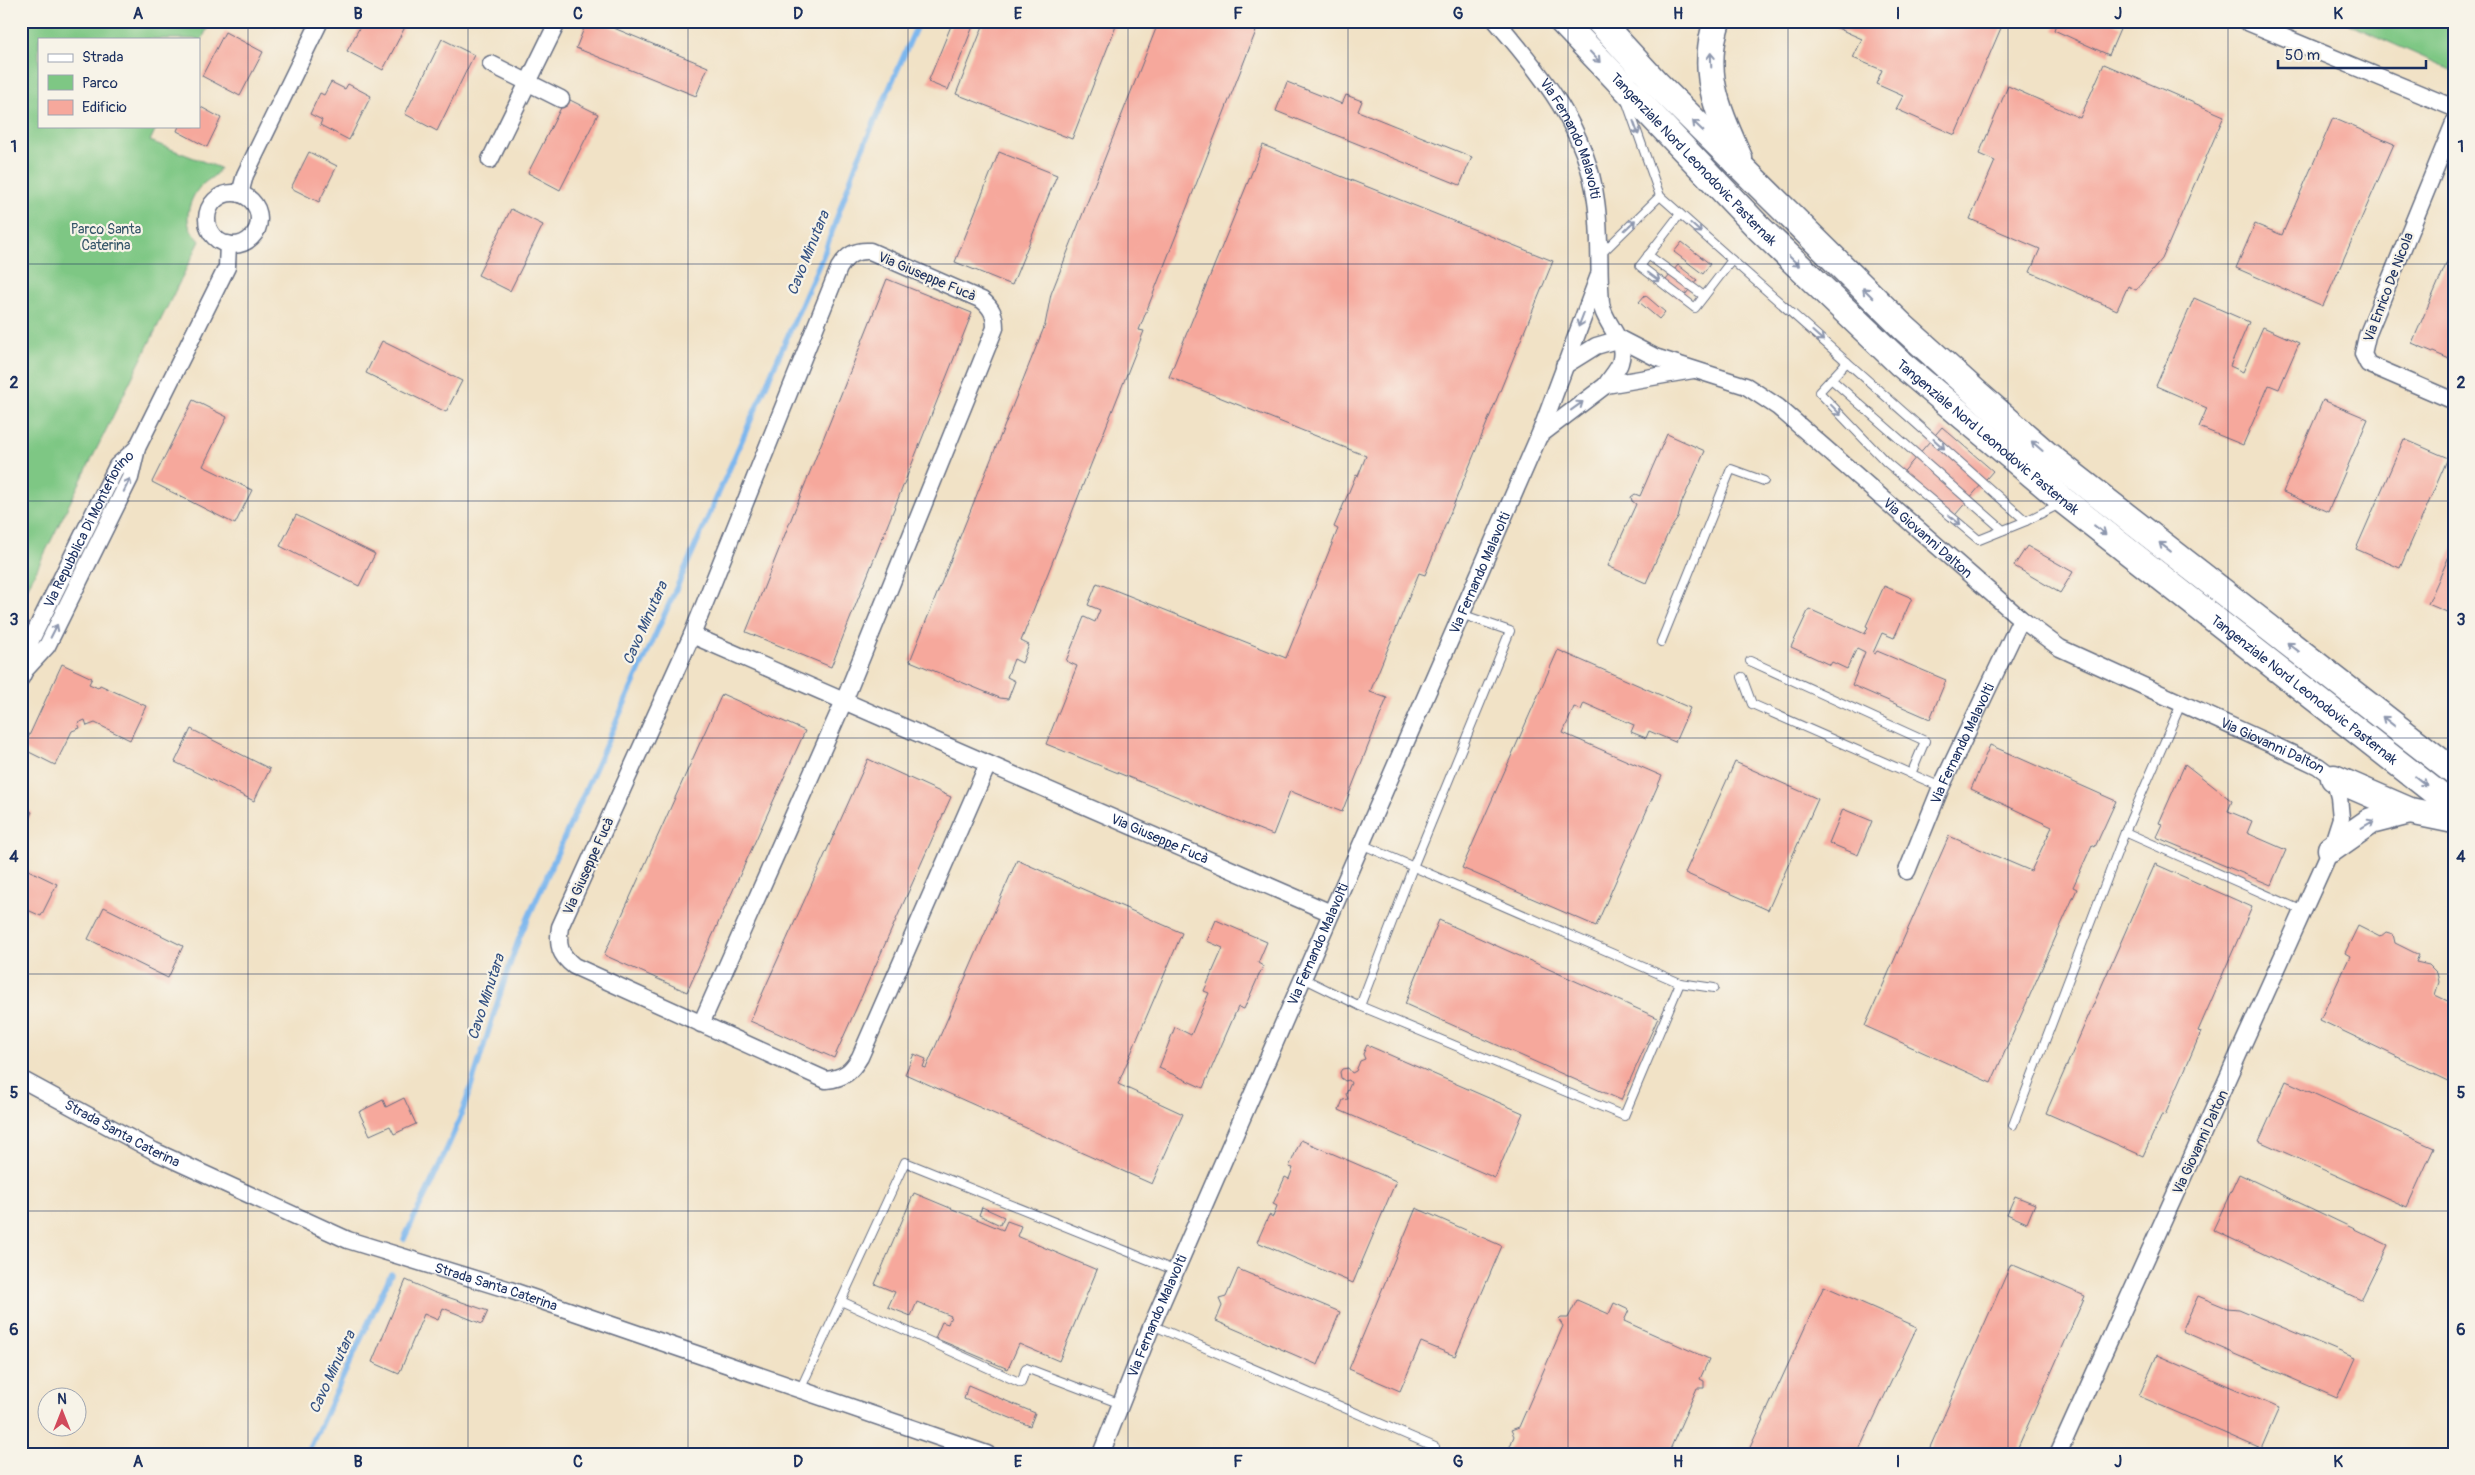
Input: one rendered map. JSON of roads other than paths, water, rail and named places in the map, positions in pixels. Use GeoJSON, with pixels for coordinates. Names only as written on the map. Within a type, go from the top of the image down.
{"type":"FeatureCollection","features":[{"type":"Feature","properties":{"kind":"highway","name":"Tangenziale Nord Leonodovic Pasternak"},"geometry":{"type":"LineString","coordinates":[[1562,21],[1759,228],[1901,364],[2064,502],[2454,807]]}},
{"type":"Feature","properties":{"kind":"highway","name":"Tangenziale Nord Leonodovic Pasternak"},"geometry":{"type":"LineString","coordinates":[[1599,21],[1656,84],[1903,327],[2046,454],[2454,772]]}},
{"type":"Feature","properties":{"kind":"highway"},"geometry":{"type":"LineString","coordinates":[[1717,21],[1710,42],[1711,76],[1716,106],[1746,172]]}},
{"type":"Feature","properties":{"kind":"highway"},"geometry":{"type":"LineString","coordinates":[[2334,778],[2410,811],[2454,820]]}},
{"type":"Feature","properties":{"kind":"highway"},"geometry":{"type":"LineString","coordinates":[[2332,849],[2371,821],[2410,811]]}},
{"type":"Feature","properties":{"kind":"street"},"geometry":{"type":"LineString","coordinates":[[240,194],[245,175],[320,21]]}},
{"type":"Feature","properties":{"kind":"street"},"geometry":{"type":"LineString","coordinates":[[490,160],[558,21]]}},
{"type":"Feature","properties":{"kind":"street","name":"Via Fernando Malavolti"},"geometry":{"type":"LineString","coordinates":[[1496,21],[1557,97],[1581,144],[1589,168],[1596,201],[1602,306],[1608,323],[1620,339],[1621,362],[1606,385],[1539,436]]}},
{"type":"Feature","properties":{"kind":"street"},"geometry":{"type":"LineString","coordinates":[[2245,21],[2264,25],[2454,108]]}},
{"type":"Feature","properties":{"kind":"street"},"geometry":{"type":"LineString","coordinates":[[491,64],[561,99]]}},
{"type":"Feature","properties":{"kind":"street","name":"Via Enrico De Nicola"},"geometry":{"type":"LineString","coordinates":[[2454,123],[2367,336],[2363,354],[2368,364],[2454,402]]}},
{"type":"Feature","properties":{"kind":"street"},"geometry":{"type":"LineString","coordinates":[[224,194],[240,194],[254,204],[258,214],[258,224],[256,231],[248,240],[236,245],[228,244],[212,235],[206,217],[209,207],[215,199],[224,194]]}},
{"type":"Feature","properties":{"kind":"street","name":"Via Repubblica Di Montefiorino"},"geometry":{"type":"LineString","coordinates":[[23,674],[31,640],[117,466],[137,448],[227,267],[228,244]]}},
{"type":"Feature","properties":{"kind":"street","name":"Via Giuseppe Fucà"},"geometry":{"type":"LineString","coordinates":[[701,1024],[844,701],[995,328],[995,316],[990,306],[971,294],[870,251],[861,250],[850,254],[844,260],[692,635],[560,927],[558,940],[560,951],[564,958],[574,966],[701,1024],[826,1080],[840,1079],[852,1070],[860,1057],[988,764]]}},
{"type":"Feature","properties":{"kind":"street","name":"Via Fernando Malavolti"},"geometry":{"type":"LineString","coordinates":[[1101,1454],[1152,1325],[1539,436],[1599,275]]}},
{"type":"Feature","properties":{"kind":"street"},"geometry":{"type":"LineString","coordinates":[[1564,366],[1596,346],[1620,339]]}},
{"type":"Feature","properties":{"kind":"street","name":"Via Giovanni Dalton"},"geometry":{"type":"LineString","coordinates":[[1620,339],[1655,357],[1746,386],[1778,407],[2021,619],[2060,648],[2311,763],[2334,778],[2340,797],[2341,818],[2332,849],[2255,1023],[2058,1454]]}},
{"type":"Feature","properties":{"kind":"street","name":"Via Fernando Malavolti"},"geometry":{"type":"LineString","coordinates":[[1606,385],[1696,370]]}},
{"type":"Feature","properties":{"kind":"street","name":"Via Fernando Malavolti"},"geometry":{"type":"LineString","coordinates":[[1907,871],[1942,787],[2021,619]]}},
{"type":"Feature","properties":{"kind":"street","name":"Via Giuseppe Fucà"},"geometry":{"type":"LineString","coordinates":[[692,635],[1331,913]]}},
{"type":"Feature","properties":{"kind":"street","name":"Strada Santa Caterina"},"geometry":{"type":"LineString","coordinates":[[21,1079],[154,1151],[348,1240],[510,1290],[988,1454]]}},
{"type":"Feature","properties":{"kind":"lane"},"geometry":{"type":"LineString","coordinates":[[1619,82],[1660,196],[2026,521]]}},
{"type":"Feature","properties":{"kind":"lane"},"geometry":{"type":"LineString","coordinates":[[1600,254],[1660,196]]}},
{"type":"Feature","properties":{"kind":"lane"},"geometry":{"type":"LineString","coordinates":[[1680,214],[1640,266],[1695,308],[1732,260]]}},
{"type":"Feature","properties":{"kind":"lane"},"geometry":{"type":"LineString","coordinates":[[1648,254],[1704,296]]}},
{"type":"Feature","properties":{"kind":"lane"},"geometry":{"type":"LineString","coordinates":[[1846,362],[1819,392],[1887,463],[1979,540],[2026,521],[2064,502]]}},
{"type":"Feature","properties":{"kind":"lane"},"geometry":{"type":"LineString","coordinates":[[1831,379],[2003,530]]}},
{"type":"Feature","properties":{"kind":"lane"},"geometry":{"type":"LineString","coordinates":[[1661,642],[1731,469],[1764,481]]}},
{"type":"Feature","properties":{"kind":"lane"},"geometry":{"type":"LineString","coordinates":[[1360,1006],[1413,867],[1510,632],[1462,614]]}},
{"type":"Feature","properties":{"kind":"lane"},"geometry":{"type":"LineString","coordinates":[[1750,661],[1925,740],[1910,774]]}},
{"type":"Feature","properties":{"kind":"lane"},"geometry":{"type":"LineString","coordinates":[[1742,678],[1752,704],[1942,787]]}},
{"type":"Feature","properties":{"kind":"lane"},"geometry":{"type":"LineString","coordinates":[[2013,1125],[2124,832],[2181,704]]}},
{"type":"Feature","properties":{"kind":"lane"},"geometry":{"type":"LineString","coordinates":[[2124,832],[2303,911]]}},
{"type":"Feature","properties":{"kind":"lane"},"geometry":{"type":"LineString","coordinates":[[1361,844],[1680,984],[1714,988]]}},
{"type":"Feature","properties":{"kind":"lane"},"geometry":{"type":"LineString","coordinates":[[1304,978],[1360,1006],[1624,1116],[1680,984]]}},
{"type":"Feature","properties":{"kind":"lane"},"geometry":{"type":"LineString","coordinates":[[800,1390],[906,1162],[1176,1271]]}},
{"type":"Feature","properties":{"kind":"lane"},"geometry":{"type":"LineString","coordinates":[[841,1301],[1020,1383],[1026,1368],[1121,1404]]}},
{"type":"Feature","properties":{"kind":"lane"},"geometry":{"type":"LineString","coordinates":[[1152,1325],[1435,1448]]}},
{"type":"Feature","properties":{"kind":"waterway","name":"Cavo Minutara"},"geometry":{"type":"LineString","coordinates":[[404,1239],[458,1124],[520,936],[706,522],[825,251],[858,159],[919,21]]}},
{"type":"Feature","properties":{"kind":"waterway","name":"Cavo Minutara"},"geometry":{"type":"LineString","coordinates":[[307,1454],[391,1274]]}},
{"type":"Feature","properties":{"kind":"park label","name":"Parco Santa Caterina"},"geometry":{"type":"Point","coordinates":[106,237]}}]}
